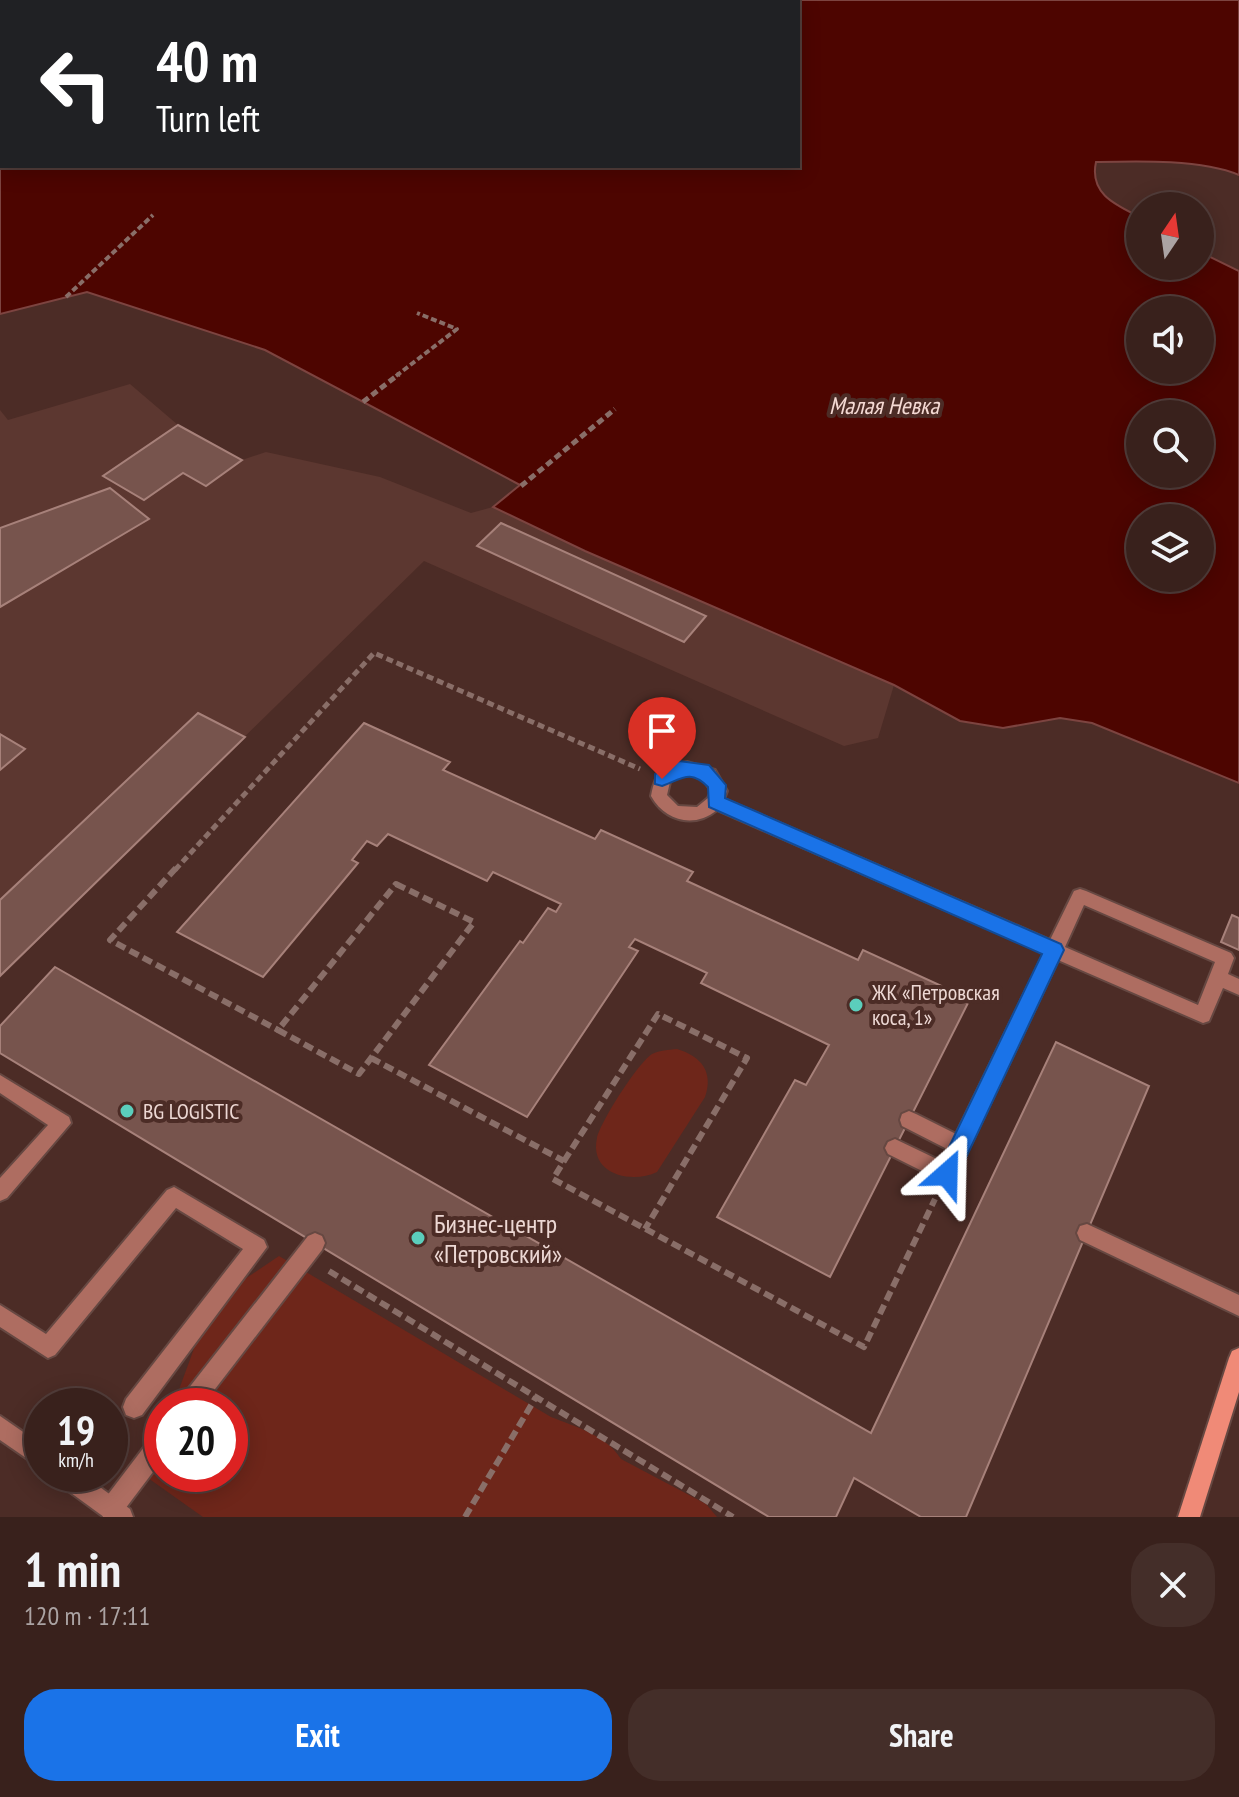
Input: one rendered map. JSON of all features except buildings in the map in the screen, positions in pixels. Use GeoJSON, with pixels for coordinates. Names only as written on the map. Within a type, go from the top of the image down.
{"type":"FeatureCollection","features":[{"type":"Feature","properties":{"kind":"street"},"geometry":{"type":"LineString","coordinates":[[679,768],[702,770],[717,785],[715,802],[699,813],[677,813],[661,801],[658,790],[662,779],[679,768]]}},
{"type":"Feature","properties":{"kind":"street"},"geometry":{"type":"LineString","coordinates":[[715,802],[1054,950],[1203,1015],[1225,958],[1080,896],[1054,950],[960,1146],[947,1174],[895,1148]]}},
{"type":"Feature","properties":{"kind":"street"},"geometry":{"type":"LineString","coordinates":[[1218,978],[1239,987]]}},
{"type":"Feature","properties":{"kind":"street"},"geometry":{"type":"LineString","coordinates":[[0,1083],[62,1123],[0,1192]]}},
{"type":"Feature","properties":{"kind":"street"},"geometry":{"type":"LineString","coordinates":[[909,1120],[960,1146]]}},
{"type":"Feature","properties":{"kind":"street"},"geometry":{"type":"LineString","coordinates":[[0,1315],[48,1348],[174,1196],[257,1247],[134,1407]]}},
{"type":"Feature","properties":{"kind":"street"},"geometry":{"type":"LineString","coordinates":[[1087,1233],[1239,1306]]}},
{"type":"Feature","properties":{"kind":"street"},"geometry":{"type":"LineString","coordinates":[[203,1388],[310,1249]]}},
{"type":"Feature","properties":{"kind":"street"},"geometry":{"type":"LineString","coordinates":[[1189,1517],[1239,1358]]}},
{"type":"Feature","properties":{"kind":"street"},"geometry":{"type":"LineString","coordinates":[[0,1427],[24,1445]]}},
{"type":"Feature","properties":{"kind":"street"},"geometry":{"type":"LineString","coordinates":[[88,1492],[116,1513],[144,1470]]}},
{"type":"Feature","properties":{"kind":"path"},"geometry":{"type":"LineString","coordinates":[[66,297],[153,215]]}},
{"type":"Feature","properties":{"kind":"path"},"geometry":{"type":"LineString","coordinates":[[363,402],[457,329],[417,313]]}},
{"type":"Feature","properties":{"kind":"path"},"geometry":{"type":"LineString","coordinates":[[521,486],[615,409]]}},
{"type":"Feature","properties":{"kind":"path"},"geometry":{"type":"LineString","coordinates":[[278,1030],[396,884],[474,922],[359,1074],[110,940],[374,653],[662,779]]}},
{"type":"Feature","properties":{"kind":"path"},"geometry":{"type":"LineString","coordinates":[[645,1229],[747,1058],[658,1014],[553,1179],[645,1229],[864,1347],[947,1174]]}},
{"type":"Feature","properties":{"kind":"path"},"geometry":{"type":"LineString","coordinates":[[371,1058],[564,1161]]}},
{"type":"Feature","properties":{"kind":"path"},"geometry":{"type":"LineString","coordinates":[[310,1249],[536,1397],[733,1517]]}},
{"type":"Feature","properties":{"kind":"path"},"geometry":{"type":"LineString","coordinates":[[465,1517],[536,1397]]}},
{"type":"Feature","properties":{"kind":"shaded area"},"geometry":{"type":"Polygon","coordinates":[[[130,384],[178,425],[242,460],[266,452],[380,477],[471,513],[493,507],[585,551],[894,685],[878,738],[844,746],[424,561],[0,976],[0,410],[8,420],[130,384]]]}},
{"type":"Feature","properties":{"kind":"shaded area"},"geometry":{"type":"Polygon","coordinates":[[[677,1049],[693,1056],[703,1066],[708,1080],[705,1097],[657,1172],[636,1177],[615,1173],[599,1161],[596,1151],[597,1138],[605,1119],[646,1059],[664,1050],[677,1049]]]}},
{"type":"Feature","properties":{"kind":"shaded area"},"geometry":{"type":"Polygon","coordinates":[[[279,1256],[551,1417],[599,1438],[621,1459],[706,1504],[717,1517],[203,1517],[168,1492],[248,1492],[248,1388],[180,1388],[211,1302],[279,1256]]]}},
{"type":"Feature","properties":{"kind":"water","name":"Малая Невка"},"geometry":{"type":"Polygon","coordinates":[[[800,0],[1239,0],[1239,175],[1207,166],[1150,161],[1096,162],[1095,173],[1106,197],[1126,210],[1126,280],[1214,280],[1214,259],[1239,271],[1239,783],[1092,723],[1060,718],[1003,728],[960,721],[894,685],[585,551],[493,507],[520,485],[265,350],[87,292],[0,314],[0,168],[800,168],[800,0]]]}},
{"type":"Feature","properties":{"kind":"place","name":"ЖК «Петровская коса, 1»"},"geometry":{"type":"Point","coordinates":[856,1005]}},
{"type":"Feature","properties":{"kind":"place","name":"BG LOGISTIC"},"geometry":{"type":"Point","coordinates":[127,1111]}},
{"type":"Feature","properties":{"kind":"place","name":"Бизнес-центр «Петровский»"},"geometry":{"type":"Point","coordinates":[418,1238]}},
{"type":"Feature","properties":{"kind":"route"},"geometry":{"type":"LineString","coordinates":[[662,779],[679,768],[702,770],[717,785],[719,791],[715,802],[1054,950],[947,1174]]}}]}
